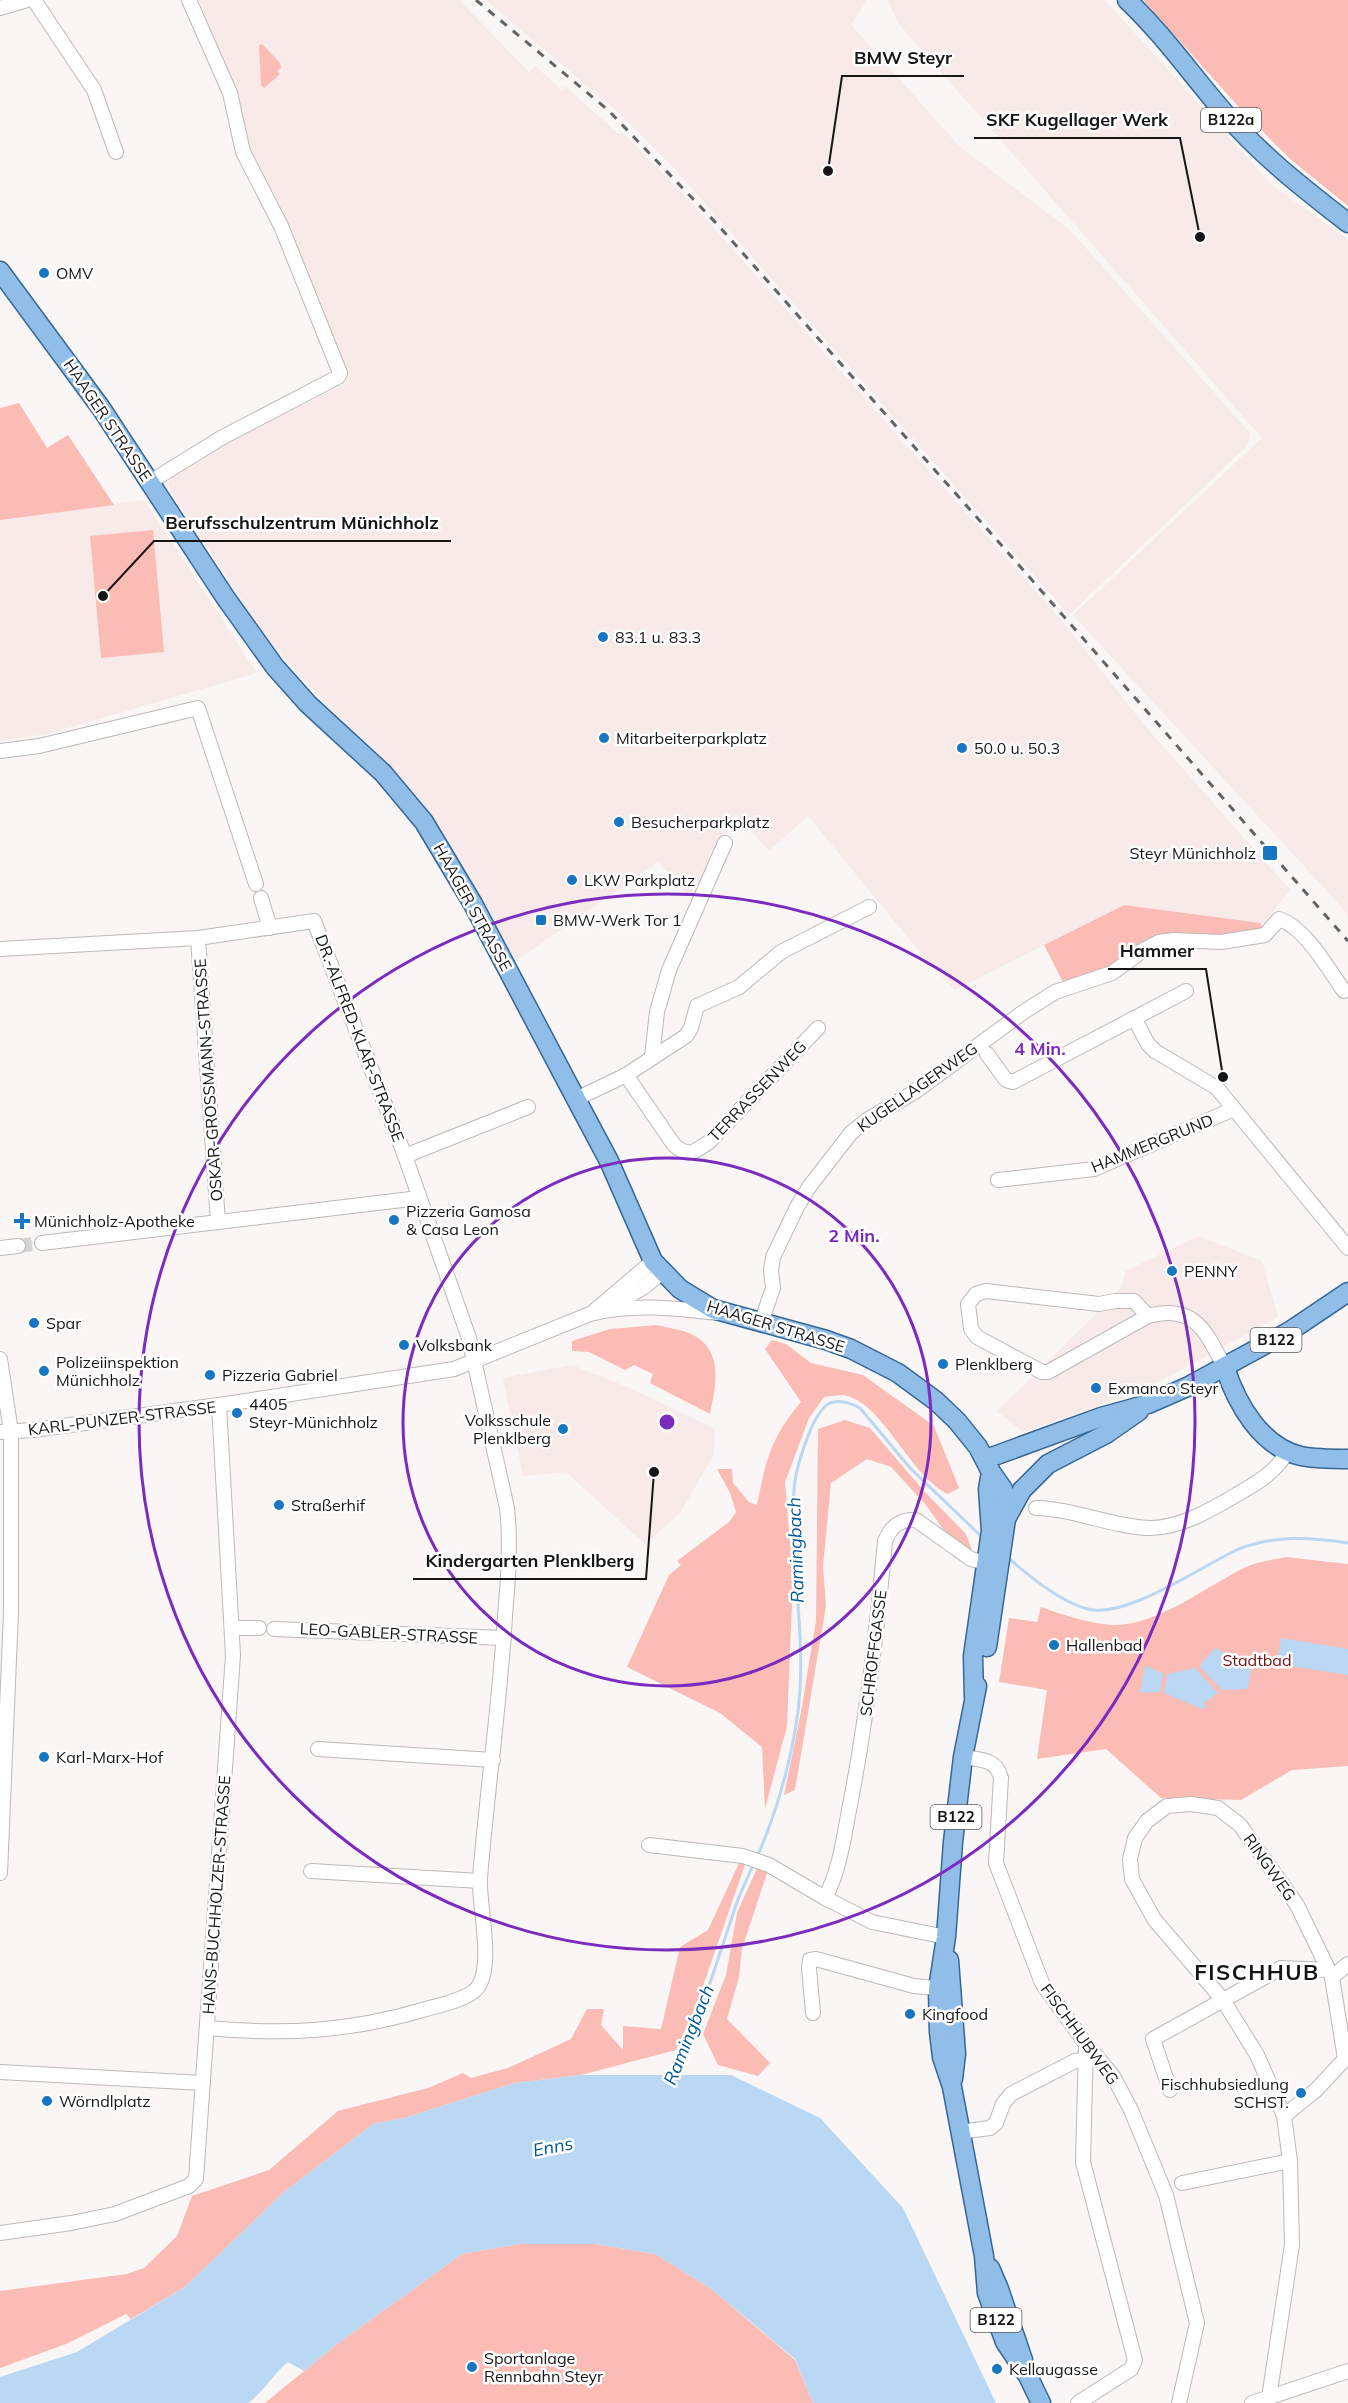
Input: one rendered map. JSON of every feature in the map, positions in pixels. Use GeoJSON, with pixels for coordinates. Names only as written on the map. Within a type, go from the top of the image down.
{"type":"FeatureCollection","features":[{"type":"Feature","properties":{"kind":"main road","name":"B122a"},"geometry":{"type":"LineString","coordinates":[[1127,0],[1162,36],[1222,110],[1252,142],[1283,173],[1348,223]]}},
{"type":"Feature","properties":{"kind":"main road","name":"HAAGER STRASSE"},"geometry":{"type":"LineString","coordinates":[[0,271],[64,356],[225,597],[275,667],[308,704],[383,773],[424,822],[473,904],[609,1161],[657,1266],[680,1289],[697,1301],[730,1314],[850,1349],[898,1373],[936,1401],[957,1421],[1003,1490],[1006,1519]]}},
{"type":"Feature","properties":{"kind":"main road","name":"B122"},"geometry":{"type":"LineString","coordinates":[[1041,2403],[1028,2376],[1005,2342],[987,2293],[984,2256],[952,2087],[956,2054],[945,1989],[946,1937],[953,1842],[963,1757],[974,1697],[986,1658],[991,1563],[988,1466],[1101,1417],[1148,1404],[1225,1368],[1290,1331],[1348,1292]]}},
{"type":"Feature","properties":{"kind":"main road"},"geometry":{"type":"LineString","coordinates":[[1225,1368],[1237,1396],[1255,1425],[1266,1437],[1288,1451],[1308,1457],[1348,1459]]}},
{"type":"Feature","properties":{"kind":"main road","name":"B122"},"geometry":{"type":"LineString","coordinates":[[991,1563],[1006,1519],[1022,1490],[1048,1464],[1106,1434],[1148,1404]]}},
{"type":"Feature","properties":{"kind":"main road"},"geometry":{"type":"LineString","coordinates":[[988,1466],[1010,1477],[1048,1464]]}},
{"type":"Feature","properties":{"kind":"street"},"geometry":{"type":"LineString","coordinates":[[0,9],[27,0]]}},
{"type":"Feature","properties":{"kind":"street"},"geometry":{"type":"LineString","coordinates":[[34,0],[94,90],[116,152]]}},
{"type":"Feature","properties":{"kind":"street"},"geometry":{"type":"LineString","coordinates":[[150,482],[221,438],[338,377],[340,371],[281,226],[243,152],[230,93],[189,0]]}},
{"type":"Feature","properties":{"kind":"street"},"geometry":{"type":"LineString","coordinates":[[0,751],[39,746],[198,708],[256,884]]}},
{"type":"Feature","properties":{"kind":"street"},"geometry":{"type":"LineString","coordinates":[[652,1056],[657,1012],[669,970],[725,843]]}},
{"type":"Feature","properties":{"kind":"street"},"geometry":{"type":"LineString","coordinates":[[0,949],[198,938],[270,928],[261,898]]}},
{"type":"Feature","properties":{"kind":"street"},"geometry":{"type":"LineString","coordinates":[[576,1099],[626,1075],[686,1036],[691,1028],[697,1006],[739,987],[781,952],[869,907]]}},
{"type":"Feature","properties":{"kind":"street","name":"KUGELLAGERWEG"},"geometry":{"type":"LineString","coordinates":[[762,1323],[773,1288],[771,1270],[778,1247],[809,1187],[851,1133],[867,1120],[916,1091],[1055,992],[1112,973],[1140,951],[1159,942],[1191,940],[1221,942],[1265,935],[1279,919],[1289,923],[1303,935],[1344,991]]}},
{"type":"Feature","properties":{"kind":"street","name":"DR.-ALFRED-KLAR-STRASSE"},"geometry":{"type":"LineString","coordinates":[[270,928],[315,921],[405,1156],[475,1361]]}},
{"type":"Feature","properties":{"kind":"street","name":"OSKAR-GROSSMANN-STRASSE"},"geometry":{"type":"LineString","coordinates":[[198,938],[218,1222]]}},
{"type":"Feature","properties":{"kind":"street"},"geometry":{"type":"LineString","coordinates":[[987,1054],[1006,1080],[1013,1082],[1186,991]]}},
{"type":"Feature","properties":{"kind":"street","name":"HAMMERGRUND"},"geometry":{"type":"LineString","coordinates":[[1134,1018],[1148,1044],[1155,1051],[1217,1088],[1348,1248]]}},
{"type":"Feature","properties":{"kind":"street","name":"TERRASSENWEG"},"geometry":{"type":"LineString","coordinates":[[626,1075],[674,1145],[682,1152],[694,1153],[709,1142],[818,1028]]}},
{"type":"Feature","properties":{"kind":"street","name":"DR.-ALFRED-KLAR-STRASSE"},"geometry":{"type":"LineString","coordinates":[[405,1156],[528,1107]]}},
{"type":"Feature","properties":{"kind":"street","name":"HAMMERGRUND"},"geometry":{"type":"LineString","coordinates":[[998,1180],[1094,1169],[1234,1109]]}},
{"type":"Feature","properties":{"kind":"street"},"geometry":{"type":"LineString","coordinates":[[42,1243],[419,1197]]}},
{"type":"Feature","properties":{"kind":"street"},"geometry":{"type":"LineString","coordinates":[[0,1248],[18,1246]]}},
{"type":"Feature","properties":{"kind":"street","name":"KARL-PUNZER-STRASSE"},"geometry":{"type":"LineString","coordinates":[[608,1309],[644,1287],[657,1266]]}},
{"type":"Feature","properties":{"kind":"street","name":"KARL-PUNZER-STRASSE"},"geometry":{"type":"LineString","coordinates":[[590,1314],[657,1266]]}},
{"type":"Feature","properties":{"kind":"street"},"geometry":{"type":"LineString","coordinates":[[1148,1316],[1134,1301],[1099,1304],[986,1291],[972,1297],[968,1304],[970,1329],[977,1337],[1045,1373],[1148,1316],[1162,1312],[1178,1312],[1195,1321],[1209,1336],[1225,1368]]}},
{"type":"Feature","properties":{"kind":"street","name":"KARL-PUNZER-STRASSE"},"geometry":{"type":"LineString","coordinates":[[6,1432],[219,1405],[435,1373],[475,1361],[590,1314],[608,1309],[666,1307],[730,1314]]}},
{"type":"Feature","properties":{"kind":"street"},"geometry":{"type":"LineString","coordinates":[[0,1359],[6,1432],[11,1612],[0,1873]]}},
{"type":"Feature","properties":{"kind":"street"},"geometry":{"type":"LineString","coordinates":[[207,2028],[298,2033],[341,2028],[398,2017],[442,2005],[474,1991],[482,1978],[485,1955],[480,1881],[504,1638],[510,1535],[507,1508],[475,1361]]}},
{"type":"Feature","properties":{"kind":"street","name":"HANS-BUCHHOLZER-STRASSE"},"geometry":{"type":"LineString","coordinates":[[0,2233],[115,2214],[189,2186],[196,2179],[219,1865],[232,1628],[219,1405]]}},
{"type":"Feature","properties":{"kind":"street"},"geometry":{"type":"LineString","coordinates":[[1036,1508],[1063,1511],[1139,1527],[1160,1527],[1196,1517],[1215,1508],[1270,1474],[1278,1467],[1288,1451]]}},
{"type":"Feature","properties":{"kind":"street","name":"SCHROFFGASSE"},"geometry":{"type":"LineString","coordinates":[[825,1898],[831,1887],[841,1852],[862,1746],[876,1643],[885,1541],[889,1532],[896,1524],[916,1520],[971,1559],[991,1563]]}},
{"type":"Feature","properties":{"kind":"street"},"geometry":{"type":"LineString","coordinates":[[232,1628],[259,1628]]}},
{"type":"Feature","properties":{"kind":"street","name":"LEO-GABLER-STRASSE"},"geometry":{"type":"LineString","coordinates":[[274,1629],[504,1638]]}},
{"type":"Feature","properties":{"kind":"street"},"geometry":{"type":"LineString","coordinates":[[318,1749],[493,1760]]}},
{"type":"Feature","properties":{"kind":"street","name":"FISCHHUBWEG"},"geometry":{"type":"LineString","coordinates":[[963,1757],[989,1761],[999,1770],[1001,1778],[995,1857],[997,1869],[1041,1983],[1113,2076],[1131,2110],[1169,2206],[1197,2323],[1179,2403]]}},
{"type":"Feature","properties":{"kind":"street","name":"RINGWEG"},"geometry":{"type":"LineString","coordinates":[[1269,2398],[1292,2245],[1290,2161],[1284,2116],[1257,2055],[1223,2000],[1154,1919],[1132,1880],[1130,1859],[1135,1838],[1147,1821],[1167,1806],[1191,1804],[1218,1809],[1240,1826],[1297,1905],[1330,1973],[1347,2060],[1316,2090],[1284,2116]]}},
{"type":"Feature","properties":{"kind":"street"},"geometry":{"type":"LineString","coordinates":[[649,1845],[742,1856],[769,1865],[872,1922],[946,1937]]}},
{"type":"Feature","properties":{"kind":"street"},"geometry":{"type":"LineString","coordinates":[[311,1871],[480,1881]]}},
{"type":"Feature","properties":{"kind":"street"},"geometry":{"type":"LineString","coordinates":[[813,2013],[810,1960],[816,1959],[914,1986],[945,1989]]}},
{"type":"Feature","properties":{"kind":"street"},"geometry":{"type":"LineString","coordinates":[[1170,2090],[1153,2039],[1281,1968],[1330,1973],[1348,1964]]}},
{"type":"Feature","properties":{"kind":"street"},"geometry":{"type":"LineString","coordinates":[[1078,2403],[1131,2368],[1135,2360],[1083,2162],[1086,2044]]}},
{"type":"Feature","properties":{"kind":"street","name":"FISCHHUBWEG"},"geometry":{"type":"LineString","coordinates":[[959,2132],[990,2128],[996,2123],[1003,2104],[1011,2094],[1075,2061],[1084,2060]]}},
{"type":"Feature","properties":{"kind":"street"},"geometry":{"type":"LineString","coordinates":[[0,2072],[203,2083]]}},
{"type":"Feature","properties":{"kind":"street"},"geometry":{"type":"LineString","coordinates":[[1182,2182],[1290,2161]]}},
{"type":"Feature","properties":{"kind":"street"},"geometry":{"type":"LineString","coordinates":[[1252,2403],[1348,2371]]}},
{"type":"Feature","properties":{"kind":"shaded area"},"geometry":{"type":"Polygon","coordinates":[[[196,0],[459,0],[529,72],[535,66],[562,90],[565,86],[617,133],[623,133],[688,199],[1062,621],[1146,727],[1290,890],[1269,916],[1266,925],[1123,905],[955,990],[924,957],[808,816],[769,851],[736,814],[694,901],[658,862],[514,962],[439,826],[406,783],[375,749],[331,710],[268,640],[170,491],[168,483],[172,478],[212,452],[239,436],[347,383],[298,251],[247,143],[196,0]]]}},
{"type":"Feature","properties":{"kind":"shaded area"},"geometry":{"type":"Polygon","coordinates":[[[486,0],[867,0],[851,25],[959,146],[1071,231],[1250,433],[1247,446],[1069,615],[672,166],[619,113],[486,0]]]}},
{"type":"Feature","properties":{"kind":"shaded area"},"geometry":{"type":"Polygon","coordinates":[[[888,0],[1105,0],[1272,185],[1348,239],[1348,917],[1338,903],[1073,615],[1262,438],[898,23],[888,0]]]}},
{"type":"Feature","properties":{"kind":"shaded area"},"geometry":{"type":"Polygon","coordinates":[[[144,500],[257,673],[47,734],[0,741],[0,520],[144,500]]]}},
{"type":"Feature","properties":{"kind":"shaded area"},"geometry":{"type":"Polygon","coordinates":[[[1198,1236],[1262,1261],[1278,1317],[1148,1388],[1023,1432],[997,1411],[1122,1286],[1126,1271],[1198,1236]]]}},
{"type":"Feature","properties":{"kind":"shaded area"},"geometry":{"type":"Polygon","coordinates":[[[572,1365],[632,1389],[715,1429],[714,1454],[680,1513],[645,1544],[566,1472],[523,1476],[503,1378],[572,1365]]]}},
{"type":"Feature","properties":{"kind":"green space"},"geometry":{"type":"Polygon","coordinates":[[[1143,0],[1348,0],[1348,206],[1289,158],[1237,105],[1143,0]]]}},
{"type":"Feature","properties":{"kind":"green space"},"geometry":{"type":"Polygon","coordinates":[[[262,44],[280,63],[281,68],[277,71],[280,74],[264,88],[261,85],[259,45],[262,44]]]}},
{"type":"Feature","properties":{"kind":"green space"},"geometry":{"type":"Polygon","coordinates":[[[19,403],[47,448],[68,435],[114,505],[0,520],[0,408],[19,403]]]}},
{"type":"Feature","properties":{"kind":"green space"},"geometry":{"type":"Polygon","coordinates":[[[153,530],[164,652],[101,658],[90,536],[153,530]]]}},
{"type":"Feature","properties":{"kind":"green space"},"geometry":{"type":"Polygon","coordinates":[[[1124,905],[1260,923],[1263,927],[1262,931],[1242,936],[1176,936],[1115,967],[1064,984],[1044,945],[1124,905]]]}},
{"type":"Feature","properties":{"kind":"green space"},"geometry":{"type":"Polygon","coordinates":[[[657,1325],[693,1335],[710,1350],[714,1360],[715,1381],[710,1414],[650,1383],[653,1374],[634,1365],[625,1370],[589,1352],[572,1351],[572,1341],[610,1329],[657,1325]]]}},
{"type":"Feature","properties":{"kind":"green space"},"geometry":{"type":"Polygon","coordinates":[[[772,1340],[786,1344],[811,1363],[863,1375],[934,1426],[959,1488],[948,1494],[934,1485],[921,1472],[884,1424],[871,1410],[857,1400],[843,1395],[824,1397],[809,1418],[785,1482],[793,1578],[787,1726],[765,1809],[762,1747],[720,1713],[627,1667],[669,1575],[681,1565],[677,1561],[729,1522],[736,1512],[730,1493],[717,1469],[732,1469],[733,1483],[749,1502],[757,1505],[763,1475],[776,1438],[801,1402],[765,1349],[772,1340]]]}},
{"type":"Feature","properties":{"kind":"green space"},"geometry":{"type":"Polygon","coordinates":[[[845,1420],[870,1428],[923,1490],[966,1534],[974,1556],[950,1539],[926,1505],[891,1467],[867,1459],[831,1483],[823,1566],[826,1606],[795,1790],[784,1795],[816,1621],[818,1429],[845,1420]]]}},
{"type":"Feature","properties":{"kind":"green space","name":"Stadtbad"},"geometry":{"type":"Polygon","coordinates":[[[1286,1557],[1348,1564],[1348,1766],[1292,1770],[1241,1800],[1161,1798],[1106,1749],[1037,1759],[1047,1690],[999,1682],[1009,1618],[1037,1622],[1041,1607],[1094,1622],[1112,1625],[1129,1624],[1181,1604],[1251,1565],[1286,1557]]]}},
{"type":"Feature","properties":{"kind":"green space"},"geometry":{"type":"Polygon","coordinates":[[[740,1861],[746,1862],[696,2006],[676,2050],[581,2075],[515,2083],[404,2118],[373,2124],[283,2193],[185,2287],[131,2319],[126,2314],[66,2344],[0,2368],[0,2291],[127,2274],[144,2268],[177,2236],[192,2196],[269,2170],[338,2111],[428,2088],[463,2073],[471,2078],[508,2068],[571,2039],[587,2009],[604,2009],[601,2025],[623,2050],[623,2026],[661,2029],[680,1947],[708,1930],[740,1861]]]}},
{"type":"Feature","properties":{"kind":"green space"},"geometry":{"type":"Polygon","coordinates":[[[758,1866],[768,1870],[742,1949],[739,1977],[727,2019],[770,2063],[758,2076],[718,2065],[703,2034],[726,1975],[737,1913],[758,1866]]]}},
{"type":"Feature","properties":{"kind":"green space"},"geometry":{"type":"Polygon","coordinates":[[[519,2244],[596,2244],[655,2254],[710,2288],[795,2360],[813,2403],[265,2403],[337,2344],[462,2254],[519,2244]]]}},
{"type":"Feature","properties":{"kind":"water"},"geometry":{"type":"Polygon","coordinates":[[[1281,1638],[1348,1649],[1348,1675],[1277,1664],[1281,1638]]]}},
{"type":"Feature","properties":{"kind":"water"},"geometry":{"type":"Polygon","coordinates":[[[1215,1648],[1251,1666],[1248,1689],[1222,1690],[1199,1666],[1215,1648]]]}},
{"type":"Feature","properties":{"kind":"water"},"geometry":{"type":"Polygon","coordinates":[[[1145,1666],[1163,1673],[1160,1692],[1140,1693],[1145,1666]]]}},
{"type":"Feature","properties":{"kind":"water"},"geometry":{"type":"Polygon","coordinates":[[[1195,1668],[1218,1693],[1204,1703],[1206,1707],[1202,1709],[1164,1693],[1167,1674],[1195,1668]]]}},
{"type":"Feature","properties":{"kind":"water","name":"Enns"},"geometry":{"type":"Polygon","coordinates":[[[581,2075],[731,2075],[820,2118],[903,2208],[996,2403],[813,2403],[795,2359],[710,2288],[655,2254],[596,2244],[519,2244],[462,2254],[337,2344],[304,2371],[288,2362],[248,2403],[0,2403],[0,2377],[77,2352],[185,2287],[283,2193],[373,2124],[404,2118],[515,2083],[581,2075]]]}},
{"type":"Feature","properties":{"kind":"waterway","name":"Ramingbach"},"geometry":{"type":"LineString","coordinates":[[757,1857],[785,1775],[795,1731],[801,1665],[794,1540],[794,1490],[806,1442],[823,1408],[838,1401],[860,1408],[910,1468],[983,1538]]}},
{"type":"Feature","properties":{"kind":"waterway","name":"Ramingbach"},"geometry":{"type":"LineString","coordinates":[[1007,1557],[1045,1587],[1066,1600],[1088,1609],[1104,1610],[1143,1599],[1252,1544],[1293,1538],[1348,1543]]}},
{"type":"Feature","properties":{"kind":"waterway","name":"Ramingbach"},"geometry":{"type":"LineString","coordinates":[[673,2079],[695,2028],[738,1899],[754,1863]]}},
{"type":"Feature","properties":{"kind":"tunnel"},"geometry":{"type":"LineString","coordinates":[[18,1246],[42,1243]]}},
{"type":"Feature","properties":{"kind":"railway"},"geometry":{"type":"LineString","coordinates":[[476,0],[608,110],[717,224],[1348,941]]}},
{"type":"Feature","properties":{"kind":"place","name":"BMW Steyr"},"geometry":{"type":"Point","coordinates":[828,171]}},
{"type":"Feature","properties":{"kind":"place","name":"SKF Kugellager Werk"},"geometry":{"type":"Point","coordinates":[1200,237]}},
{"type":"Feature","properties":{"kind":"place","name":"OMV"},"geometry":{"type":"Point","coordinates":[44,273]}},
{"type":"Feature","properties":{"kind":"place","name":"Berufsschulzentrum Münichholz"},"geometry":{"type":"Point","coordinates":[103,596]}},
{"type":"Feature","properties":{"kind":"place","name":"83.1 u. 83.3"},"geometry":{"type":"Point","coordinates":[603,637]}},
{"type":"Feature","properties":{"kind":"place","name":"Mitarbeiterparkplatz"},"geometry":{"type":"Point","coordinates":[604,738]}},
{"type":"Feature","properties":{"kind":"place","name":"50.0 u. 50.3"},"geometry":{"type":"Point","coordinates":[962,748]}},
{"type":"Feature","properties":{"kind":"place","name":"Besucherparkplatz"},"geometry":{"type":"Point","coordinates":[619,822]}},
{"type":"Feature","properties":{"kind":"place","name":"Steyr Münichholz"},"geometry":{"type":"Point","coordinates":[1270,853]}},
{"type":"Feature","properties":{"kind":"place","name":"LKW Parkplatz"},"geometry":{"type":"Point","coordinates":[572,880]}},
{"type":"Feature","properties":{"kind":"place","name":"BMW-Werk Tor 1"},"geometry":{"type":"Point","coordinates":[541,920]}},
{"type":"Feature","properties":{"kind":"place","name":"Hammer"},"geometry":{"type":"Point","coordinates":[1223,1077]}},
{"type":"Feature","properties":{"kind":"place","name":"Pizzeria Gamosa & Casa Leon"},"geometry":{"type":"Point","coordinates":[394,1220]}},
{"type":"Feature","properties":{"kind":"place","name":"Münichholz-Apotheke"},"geometry":{"type":"Point","coordinates":[22,1221]}},
{"type":"Feature","properties":{"kind":"place","name":"PENNY"},"geometry":{"type":"Point","coordinates":[1172,1271]}},
{"type":"Feature","properties":{"kind":"place","name":"Spar"},"geometry":{"type":"Point","coordinates":[34,1323]}},
{"type":"Feature","properties":{"kind":"place","name":"Volksbank"},"geometry":{"type":"Point","coordinates":[404,1345]}},
{"type":"Feature","properties":{"kind":"place","name":"Plenklberg"},"geometry":{"type":"Point","coordinates":[943,1364]}},
{"type":"Feature","properties":{"kind":"place","name":"Polizeiinspektion Münichholz"},"geometry":{"type":"Point","coordinates":[44,1371]}},
{"type":"Feature","properties":{"kind":"place","name":"Pizzeria Gabriel"},"geometry":{"type":"Point","coordinates":[210,1375]}},
{"type":"Feature","properties":{"kind":"place","name":"Exmanco Steyr"},"geometry":{"type":"Point","coordinates":[1096,1388]}},
{"type":"Feature","properties":{"kind":"place","name":"4405 Steyr-Münichholz"},"geometry":{"type":"Point","coordinates":[237,1413]}},
{"type":"Feature","properties":{"kind":"place","name":"Volksschule Plenklberg"},"geometry":{"type":"Point","coordinates":[563,1429]}},
{"type":"Feature","properties":{"kind":"place","name":"Kindergarten Plenklberg"},"geometry":{"type":"Point","coordinates":[654,1472]}},
{"type":"Feature","properties":{"kind":"place","name":"Straßerhif"},"geometry":{"type":"Point","coordinates":[279,1505]}},
{"type":"Feature","properties":{"kind":"place","name":"Hallenbad"},"geometry":{"type":"Point","coordinates":[1054,1645]}},
{"type":"Feature","properties":{"kind":"place","name":"Karl-Marx-Hof"},"geometry":{"type":"Point","coordinates":[44,1757]}},
{"type":"Feature","properties":{"kind":"place","name":"Kingfood"},"geometry":{"type":"Point","coordinates":[910,2014]}},
{"type":"Feature","properties":{"kind":"place","name":"Fischhubsiedlung SCHST."},"geometry":{"type":"Point","coordinates":[1301,2093]}},
{"type":"Feature","properties":{"kind":"place","name":"Wörndlplatz"},"geometry":{"type":"Point","coordinates":[47,2101]}},
{"type":"Feature","properties":{"kind":"place","name":"Sportanlage Rennbahn Steyr"},"geometry":{"type":"Point","coordinates":[472,2367]}},
{"type":"Feature","properties":{"kind":"place","name":"Kellaugasse"},"geometry":{"type":"Point","coordinates":[997,2369]}},
{"type":"Feature","properties":{"kind":"district","name":"FISCHHUB"},"geometry":{"type":"Point","coordinates":[1257,1972]}}]}
